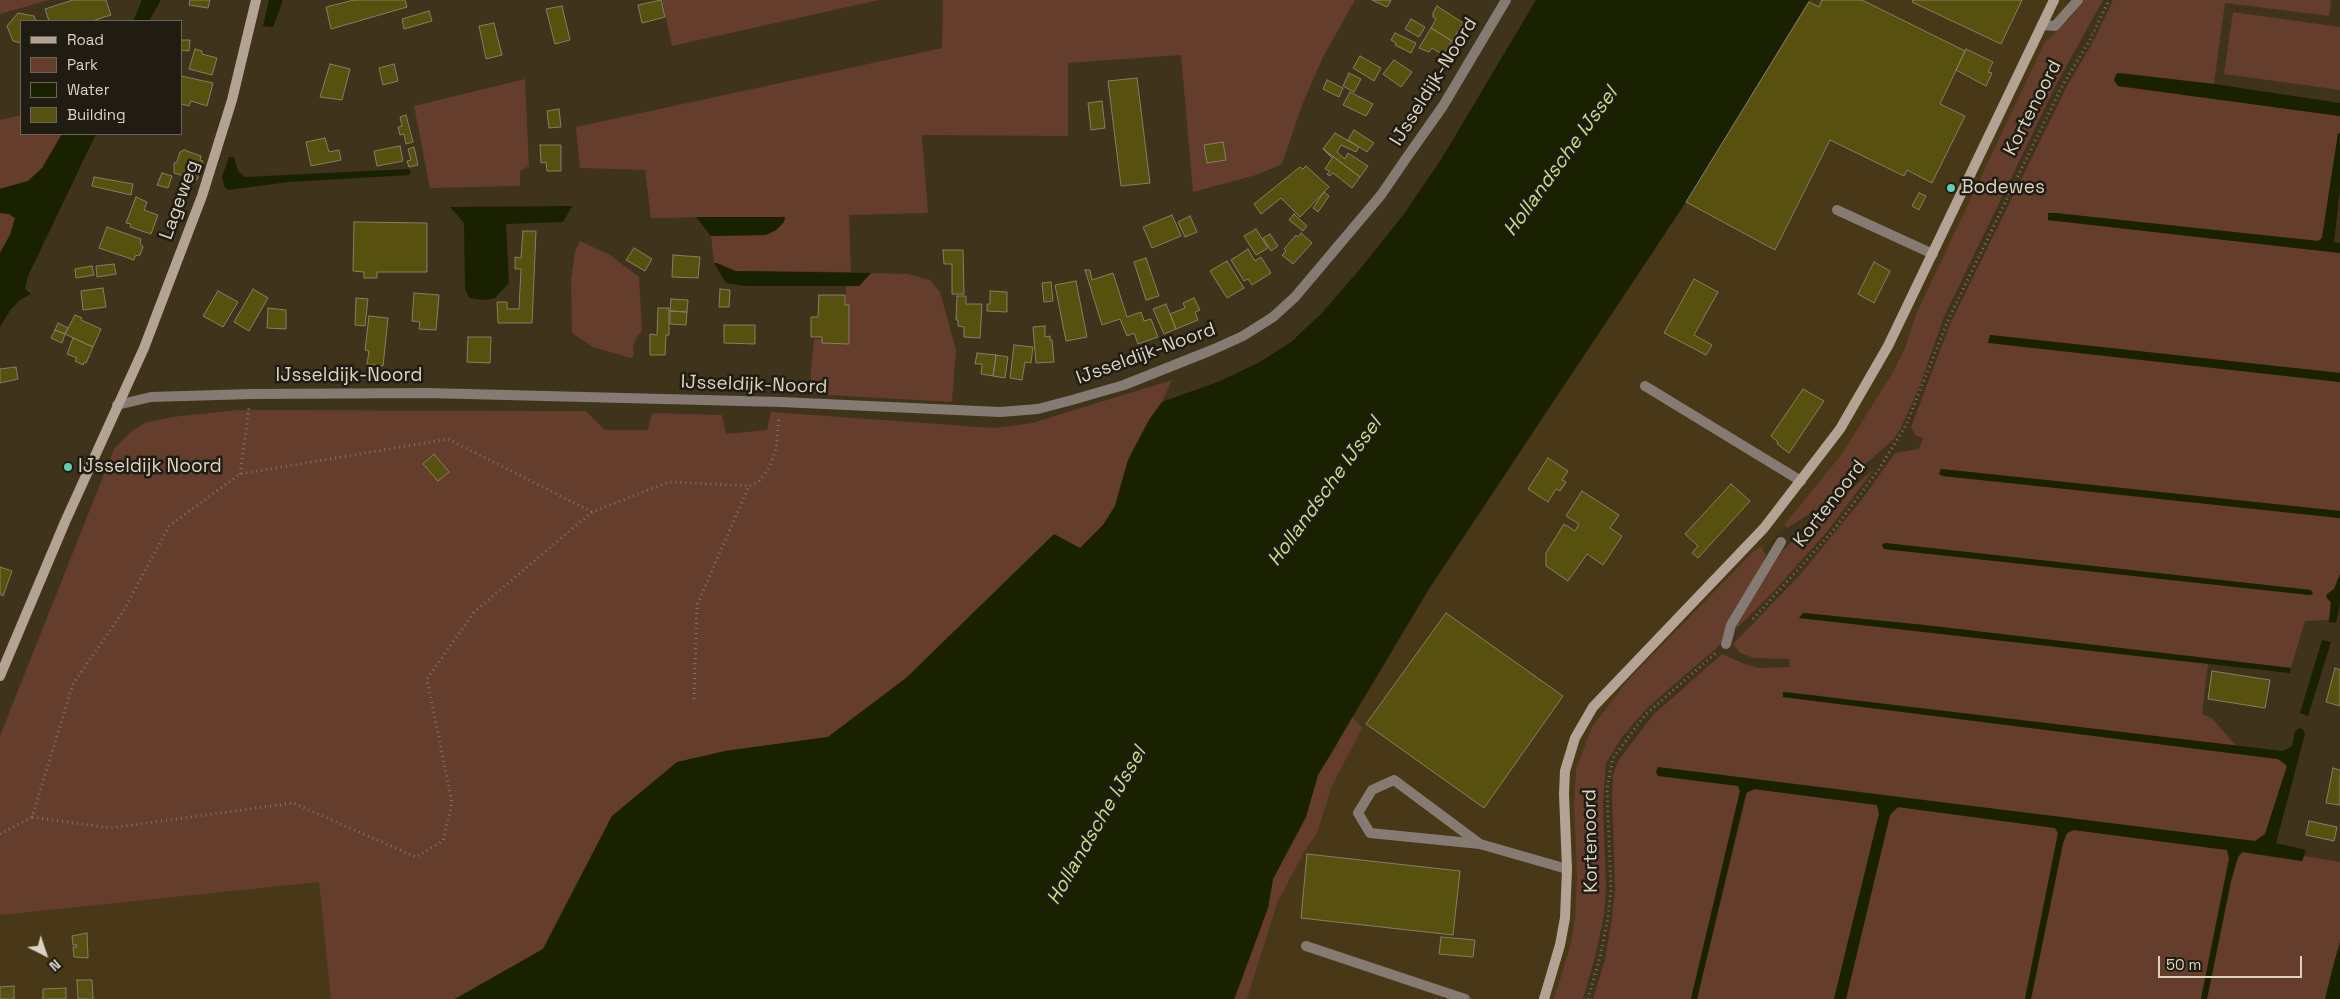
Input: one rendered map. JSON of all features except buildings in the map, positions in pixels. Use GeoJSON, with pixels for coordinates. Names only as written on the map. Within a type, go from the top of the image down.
{"type":"FeatureCollection","features":[{"type":"Feature","properties":{"kind":"street","name":"Lageweg"},"geometry":{"type":"LineString","coordinates":[[117,405],[144,348],[202,196],[232,100],[256,0]]}},
{"type":"Feature","properties":{"kind":"street","name":"IJsseldijk-Noord"},"geometry":{"type":"LineString","coordinates":[[117,405],[151,397],[251,394],[428,393],[781,402],[1000,412],[1038,409],[1124,385],[1243,336],[1273,317],[1295,297],[1381,195],[1443,106],[1506,0]]}},
{"type":"Feature","properties":{"kind":"street","name":"Kortenoord"},"geometry":{"type":"LineString","coordinates":[[1544,999],[1560,945],[1565,918],[1567,869],[1565,771],[1575,738],[1593,707],[1764,528],[1840,429],[1866,386],[1932,254],[2054,0]]}},
{"type":"Feature","properties":{"kind":"street"},"geometry":{"type":"LineString","coordinates":[[2042,25],[2055,26],[2078,0]]}},
{"type":"Feature","properties":{"kind":"street"},"geometry":{"type":"LineString","coordinates":[[1837,210],[1932,254]]}},
{"type":"Feature","properties":{"kind":"street"},"geometry":{"type":"LineString","coordinates":[[1645,386],[1801,481]]}},
{"type":"Feature","properties":{"kind":"street"},"geometry":{"type":"LineString","coordinates":[[0,676],[117,405]]}},
{"type":"Feature","properties":{"kind":"street"},"geometry":{"type":"LineString","coordinates":[[1726,644],[1731,625],[1780,542]]}},
{"type":"Feature","properties":{"kind":"street"},"geometry":{"type":"LineString","coordinates":[[1480,844],[1394,780],[1372,790],[1358,813],[1370,833],[1480,844],[1567,869]]}},
{"type":"Feature","properties":{"kind":"street"},"geometry":{"type":"LineString","coordinates":[[1306,946],[1465,999]]}},
{"type":"Feature","properties":{"kind":"path","name":"Kortenoord"},"geometry":{"type":"LineString","coordinates":[[1750,622],[1781,591],[1832,532],[1879,469],[1906,425],[1953,310],[2062,86],[2090,40],[2109,0]]}},
{"type":"Feature","properties":{"kind":"path"},"geometry":{"type":"LineString","coordinates":[[240,474],[251,394]]}},
{"type":"Feature","properties":{"kind":"path"},"geometry":{"type":"LineString","coordinates":[[0,834],[32,817],[110,828],[294,803],[416,857],[443,841],[452,802],[427,679],[474,612],[592,512],[669,482],[749,486],[759,481],[769,468],[776,449],[781,402]]}},
{"type":"Feature","properties":{"kind":"path"},"geometry":{"type":"LineString","coordinates":[[32,817],[73,684],[124,610],[169,526],[240,474],[448,439],[592,512]]}},
{"type":"Feature","properties":{"kind":"path"},"geometry":{"type":"LineString","coordinates":[[694,699],[696,605],[749,486]]}},
{"type":"Feature","properties":{"kind":"path","name":"Kortenoord"},"geometry":{"type":"LineString","coordinates":[[1588,999],[1600,957],[1608,918],[1611,889],[1607,788],[1613,758],[1644,715],[1726,644]]}},
{"type":"Feature","properties":{"kind":"shaded area"},"geometry":{"type":"Polygon","coordinates":[[[1802,0],[2068,0],[1864,430],[1790,521],[1596,729],[1579,954],[1563,999],[1217,999],[1284,809],[1802,0]]]}},
{"type":"Feature","properties":{"kind":"shaded area"},"geometry":{"type":"Polygon","coordinates":[[[322,869],[336,999],[0,999],[0,903],[322,869]]]}},
{"type":"Feature","properties":{"kind":"green space"},"geometry":{"type":"Polygon","coordinates":[[[0,0],[49,0],[0,14],[0,0]]]}},
{"type":"Feature","properties":{"kind":"green space"},"geometry":{"type":"Polygon","coordinates":[[[662,0],[879,0],[672,46],[662,0]]]}},
{"type":"Feature","properties":{"kind":"green space"},"geometry":{"type":"Polygon","coordinates":[[[943,0],[1355,0],[1323,57],[1302,105],[1282,164],[1256,175],[1193,192],[1181,55],[1068,63],[1068,136],[922,135],[928,213],[849,215],[851,272],[735,271],[714,263],[711,236],[766,235],[776,230],[784,222],[735,217],[651,218],[645,170],[580,168],[576,127],[942,48],[943,0]]]}},
{"type":"Feature","properties":{"kind":"green space"},"geometry":{"type":"Polygon","coordinates":[[[2083,0],[2103,0],[2056,85],[1944,317],[1919,388],[1901,428],[1893,440],[1841,485],[1816,510],[1787,528],[1784,525],[1842,454],[1890,377],[1905,347],[1917,312],[2045,42],[2070,18],[2083,0]]]}},
{"type":"Feature","properties":{"kind":"green space"},"geometry":{"type":"Polygon","coordinates":[[[2113,0],[2331,0],[2329,16],[2225,3],[2214,84],[2120,73],[2114,80],[2118,86],[2340,116],[2340,134],[2338,134],[2322,239],[2318,241],[2055,213],[2048,220],[2340,253],[2340,373],[1991,335],[1988,342],[2340,382],[2340,511],[1941,469],[1939,473],[1943,476],[2340,518],[2340,574],[2334,589],[2326,597],[2331,602],[2329,620],[2305,621],[2291,668],[1924,625],[1803,613],[1800,618],[2208,664],[2202,714],[2212,718],[2236,746],[1788,692],[1783,692],[1783,697],[2278,759],[2287,766],[2265,835],[2255,841],[1738,786],[1740,791],[1691,999],[1593,999],[1605,959],[1612,918],[1615,888],[1612,798],[1613,775],[1618,761],[1653,715],[1722,654],[1759,668],[1790,667],[1789,659],[1754,658],[1740,653],[1733,644],[1799,576],[1863,498],[1895,453],[1919,449],[1923,438],[1915,435],[1911,427],[1950,324],[2067,86],[2094,40],[2113,0]],[[1885,543],[1882,545],[1884,549],[2310,595],[2313,594],[2311,590],[1885,543]]]}},
{"type":"Feature","properties":{"kind":"green space"},"geometry":{"type":"Polygon","coordinates":[[[2233,12],[2340,27],[2340,90],[2224,74],[2233,12]]]}},
{"type":"Feature","properties":{"kind":"green space"},"geometry":{"type":"Polygon","coordinates":[[[525,79],[529,166],[520,171],[520,186],[430,188],[414,106],[525,79]]]}},
{"type":"Feature","properties":{"kind":"green space"},"geometry":{"type":"Polygon","coordinates":[[[20,115],[20,135],[61,135],[42,168],[28,181],[0,189],[0,120],[20,115]]]}},
{"type":"Feature","properties":{"kind":"green space"},"geometry":{"type":"Polygon","coordinates":[[[0,213],[9,214],[15,218],[10,235],[0,253],[0,213]]]}},
{"type":"Feature","properties":{"kind":"green space"},"geometry":{"type":"Polygon","coordinates":[[[580,241],[610,255],[639,277],[642,331],[636,338],[633,347],[634,356],[630,358],[593,347],[572,333],[571,281],[575,251],[580,241]]]}},
{"type":"Feature","properties":{"kind":"green space"},"geometry":{"type":"Polygon","coordinates":[[[871,273],[908,274],[930,280],[940,292],[956,350],[952,402],[809,394],[814,339],[845,339],[846,286],[859,286],[871,273]]]}},
{"type":"Feature","properties":{"kind":"green space"},"geometry":{"type":"Polygon","coordinates":[[[1172,380],[1162,402],[1149,420],[1128,460],[1115,506],[1103,525],[1080,548],[828,737],[725,751],[612,816],[543,949],[455,999],[331,999],[319,882],[0,915],[0,736],[114,449],[132,431],[147,422],[180,416],[239,410],[586,411],[605,430],[648,430],[652,413],[722,415],[726,434],[767,430],[771,412],[994,428],[1032,423],[1172,380]]]}},
{"type":"Feature","properties":{"kind":"green space"},"geometry":{"type":"Polygon","coordinates":[[[1875,468],[1826,533],[1774,591],[1736,629],[1738,621],[1782,551],[1875,468]]]}},
{"type":"Feature","properties":{"kind":"green space"},"geometry":{"type":"Polygon","coordinates":[[[1761,547],[1766,555],[1760,570],[1727,622],[1720,645],[1648,707],[1622,737],[1606,763],[1603,804],[1606,887],[1604,916],[1595,957],[1583,999],[1554,999],[1570,947],[1575,918],[1577,876],[1574,804],[1576,769],[1592,727],[1629,679],[1756,549],[1761,547]]]}},
{"type":"Feature","properties":{"kind":"green space"},"geometry":{"type":"Polygon","coordinates":[[[1352,716],[1362,728],[1331,788],[1317,833],[1304,852],[1277,903],[1247,999],[1235,999],[1268,908],[1273,879],[1306,817],[1318,775],[1333,752],[1352,716]]]}},
{"type":"Feature","properties":{"kind":"green space"},"geometry":{"type":"Polygon","coordinates":[[[1754,789],[1877,805],[1879,814],[1834,999],[1697,999],[1747,793],[1754,789]]]}},
{"type":"Feature","properties":{"kind":"green space"},"geometry":{"type":"Polygon","coordinates":[[[1898,807],[2055,828],[2058,833],[2025,999],[1846,999],[1890,815],[1898,807]]]}},
{"type":"Feature","properties":{"kind":"green space"},"geometry":{"type":"Polygon","coordinates":[[[2074,830],[2227,850],[2229,859],[2201,999],[2031,999],[2063,843],[2067,833],[2074,830]]]}},
{"type":"Feature","properties":{"kind":"green space"},"geometry":{"type":"Polygon","coordinates":[[[2242,852],[2302,861],[2304,856],[2340,862],[2340,942],[2325,999],[2207,999],[2231,881],[2238,857],[2242,852]]]}},
{"type":"Feature","properties":{"kind":"water"},"geometry":{"type":"Polygon","coordinates":[[[142,0],[161,0],[150,20],[133,20],[142,0]]]}},
{"type":"Feature","properties":{"kind":"water"},"geometry":{"type":"Polygon","coordinates":[[[269,0],[283,0],[273,27],[263,26],[269,0]]]}},
{"type":"Feature","properties":{"kind":"water","name":"Hollandsche IJssel"},"geometry":{"type":"Polygon","coordinates":[[[1536,0],[1809,0],[1686,202],[1429,589],[1318,775],[1306,817],[1273,879],[1268,908],[1234,999],[455,999],[543,949],[612,816],[677,762],[725,751],[828,737],[906,678],[1054,534],[1080,548],[1103,525],[1115,506],[1128,460],[1149,420],[1162,402],[1220,381],[1258,363],[1291,342],[1321,314],[1360,269],[1404,214],[1442,158],[1536,0]]]}},
{"type":"Feature","properties":{"kind":"water"},"geometry":{"type":"Polygon","coordinates":[[[2117,73],[2214,84],[2340,103],[2340,116],[2118,86],[2114,80],[2117,73]]]}},
{"type":"Feature","properties":{"kind":"water"},"geometry":{"type":"Polygon","coordinates":[[[2338,133],[2340,134],[2340,189],[2334,242],[2340,243],[2340,253],[2048,220],[2048,213],[2055,213],[2318,241],[2322,238],[2338,133]]]}},
{"type":"Feature","properties":{"kind":"water"},"geometry":{"type":"Polygon","coordinates":[[[61,135],[96,135],[28,276],[25,289],[31,294],[20,300],[11,309],[0,327],[0,253],[10,235],[15,218],[9,214],[0,213],[0,189],[28,181],[42,168],[61,135]]]}},
{"type":"Feature","properties":{"kind":"water"},"geometry":{"type":"Polygon","coordinates":[[[229,157],[234,157],[238,171],[245,177],[409,169],[411,171],[409,175],[289,182],[228,190],[225,188],[222,177],[229,157]]]}},
{"type":"Feature","properties":{"kind":"water"},"geometry":{"type":"Polygon","coordinates":[[[572,206],[563,222],[506,224],[509,283],[495,298],[485,300],[469,298],[465,289],[464,223],[450,207],[572,206]]]}},
{"type":"Feature","properties":{"kind":"water"},"geometry":{"type":"Polygon","coordinates":[[[696,217],[785,217],[784,222],[776,230],[766,235],[711,236],[696,217]]]}},
{"type":"Feature","properties":{"kind":"water"},"geometry":{"type":"Polygon","coordinates":[[[714,263],[735,271],[871,273],[859,286],[746,286],[726,283],[714,263]]]}},
{"type":"Feature","properties":{"kind":"water"},"geometry":{"type":"Polygon","coordinates":[[[1990,335],[2340,373],[2340,382],[1988,343],[1990,335]]]}},
{"type":"Feature","properties":{"kind":"water"},"geometry":{"type":"Polygon","coordinates":[[[1941,469],[2340,511],[2340,518],[1943,476],[1939,474],[1941,469]]]}},
{"type":"Feature","properties":{"kind":"water"},"geometry":{"type":"Polygon","coordinates":[[[1885,543],[2311,590],[2313,594],[1884,549],[1882,545],[1885,543]]]}},
{"type":"Feature","properties":{"kind":"water"},"geometry":{"type":"Polygon","coordinates":[[[2340,574],[2340,604],[2336,623],[2329,622],[2331,602],[2326,597],[2334,589],[2340,574]]]}},
{"type":"Feature","properties":{"kind":"water"},"geometry":{"type":"Polygon","coordinates":[[[1803,613],[1924,625],[2291,668],[2290,673],[1799,618],[1803,613]]]}},
{"type":"Feature","properties":{"kind":"water"},"geometry":{"type":"Polygon","coordinates":[[[2322,640],[2331,642],[2308,716],[2300,713],[2322,640]]]}},
{"type":"Feature","properties":{"kind":"water"},"geometry":{"type":"Polygon","coordinates":[[[1783,692],[2283,751],[2292,746],[2295,731],[2299,728],[2303,729],[2305,734],[2276,843],[2306,850],[2302,861],[2242,852],[2238,857],[2231,881],[2207,999],[2201,999],[2229,859],[2227,850],[2074,830],[2067,833],[2063,843],[2031,999],[2025,999],[2058,833],[2055,828],[1898,807],[1890,815],[1846,999],[1834,999],[1879,814],[1877,805],[1754,789],[1746,793],[1697,999],[1691,999],[1740,791],[1738,786],[1658,776],[1656,772],[1658,767],[2255,841],[2265,834],[2287,766],[2278,759],[1783,697],[1783,692]]]}},
{"type":"Feature","properties":{"kind":"water"},"geometry":{"type":"Polygon","coordinates":[[[2340,942],[2340,999],[2325,999],[2335,959],[2340,942]]]}},
{"type":"Feature","properties":{"kind":"place","name":"Bodewes"},"geometry":{"type":"Point","coordinates":[1951,188]}},
{"type":"Feature","properties":{"kind":"place","name":"IJsseldijk Noord"},"geometry":{"type":"Point","coordinates":[68,467]}}]}
